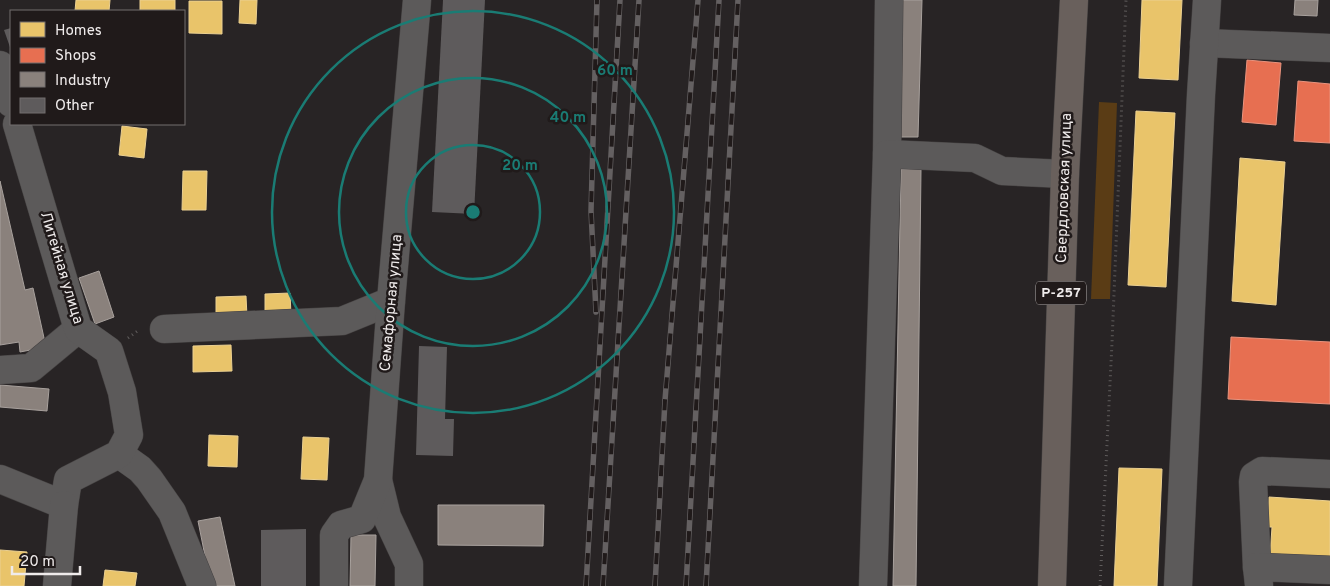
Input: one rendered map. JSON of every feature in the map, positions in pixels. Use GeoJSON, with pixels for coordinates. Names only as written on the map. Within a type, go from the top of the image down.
{"type":"FeatureCollection","features":[{"type":"Feature","properties":{"kind":"highway","name":"Свердловская улица"},"geometry":{"type":"LineString","coordinates":[[1052,586],[1065,174],[1074,0]]}},
{"type":"Feature","properties":{"kind":"street","name":"Семафорная улица"},"geometry":{"type":"LineString","coordinates":[[334,586],[334,535],[341,525],[362,519],[378,480],[391,301],[417,0]]}},
{"type":"Feature","properties":{"kind":"street"},"geometry":{"type":"LineString","coordinates":[[873,586],[887,154],[889,0]]}},
{"type":"Feature","properties":{"kind":"street"},"geometry":{"type":"LineString","coordinates":[[1178,586],[1207,0]]}},
{"type":"Feature","properties":{"kind":"street"},"geometry":{"type":"LineString","coordinates":[[1204,43],[1330,48]]}},
{"type":"Feature","properties":{"kind":"street"},"geometry":{"type":"LineString","coordinates":[[0,65],[10,100]]}},
{"type":"Feature","properties":{"kind":"street","name":"Литейная улица"},"geometry":{"type":"LineString","coordinates":[[17,125],[78,329],[109,352]]}},
{"type":"Feature","properties":{"kind":"street"},"geometry":{"type":"LineString","coordinates":[[887,154],[974,158],[1002,171],[1065,174]]}},
{"type":"Feature","properties":{"kind":"street"},"geometry":{"type":"LineString","coordinates":[[164,329],[342,321],[391,301]]}},
{"type":"Feature","properties":{"kind":"street"},"geometry":{"type":"LineString","coordinates":[[0,370],[31,368],[78,329]]}},
{"type":"Feature","properties":{"kind":"street"},"geometry":{"type":"LineString","coordinates":[[57,586],[68,480],[119,454],[129,435],[122,392],[109,352]]}},
{"type":"Feature","properties":{"kind":"street"},"geometry":{"type":"LineString","coordinates":[[119,454],[140,469],[172,512],[202,586]]}},
{"type":"Feature","properties":{"kind":"street"},"geometry":{"type":"LineString","coordinates":[[1330,474],[1262,471],[1254,476],[1253,482],[1258,576],[1330,570]]}},
{"type":"Feature","properties":{"kind":"street"},"geometry":{"type":"LineString","coordinates":[[0,478],[64,506]]}},
{"type":"Feature","properties":{"kind":"street"},"geometry":{"type":"LineString","coordinates":[[378,480],[387,517],[409,564],[409,586]]}},
{"type":"Feature","properties":{"kind":"path"},"geometry":{"type":"LineString","coordinates":[[1100,586],[1126,0]]}},
{"type":"Feature","properties":{"kind":"path"},"geometry":{"type":"LineString","coordinates":[[109,352],[139,330],[164,329]]}},
{"type":"Feature","properties":{"kind":"shaded area"},"geometry":{"type":"Polygon","coordinates":[[[1099,102],[1117,103],[1110,299],[1091,299],[1099,102]]]}},
{"type":"Feature","properties":{"kind":"building: Homes"},"geometry":{"type":"Polygon","coordinates":[[[76,0],[110,0],[109,10],[75,10],[76,0]]]}},
{"type":"Feature","properties":{"kind":"building: Homes"},"geometry":{"type":"Polygon","coordinates":[[[140,0],[175,0],[175,10],[140,10],[140,0]]]}},
{"type":"Feature","properties":{"kind":"building: Homes"},"geometry":{"type":"Polygon","coordinates":[[[240,0],[257,0],[256,24],[239,23],[240,0]]]}},
{"type":"Feature","properties":{"kind":"building: Homes"},"geometry":{"type":"Polygon","coordinates":[[[1142,0],[1182,0],[1178,80],[1139,78],[1142,0]]]}},
{"type":"Feature","properties":{"kind":"building: Homes"},"geometry":{"type":"Polygon","coordinates":[[[189,1],[222,1],[222,34],[189,33],[189,1]]]}},
{"type":"Feature","properties":{"kind":"building: Homes"},"geometry":{"type":"Polygon","coordinates":[[[1136,111],[1175,113],[1166,287],[1128,285],[1136,111]]]}},
{"type":"Feature","properties":{"kind":"building: Homes"},"geometry":{"type":"Polygon","coordinates":[[[122,126],[147,129],[144,158],[119,155],[122,126]]]}},
{"type":"Feature","properties":{"kind":"building: Homes"},"geometry":{"type":"Polygon","coordinates":[[[1240,158],[1285,162],[1276,305],[1232,301],[1240,158]]]}},
{"type":"Feature","properties":{"kind":"building: Homes"},"geometry":{"type":"Polygon","coordinates":[[[183,171],[207,171],[206,210],[182,210],[183,171]]]}},
{"type":"Feature","properties":{"kind":"building: Homes"},"geometry":{"type":"Polygon","coordinates":[[[290,293],[291,315],[265,316],[265,294],[290,293]]]}},
{"type":"Feature","properties":{"kind":"building: Homes"},"geometry":{"type":"Polygon","coordinates":[[[246,296],[247,317],[216,318],[216,297],[246,296]]]}},
{"type":"Feature","properties":{"kind":"building: Homes"},"geometry":{"type":"Polygon","coordinates":[[[231,345],[232,371],[193,372],[193,346],[231,345]]]}},
{"type":"Feature","properties":{"kind":"building: Homes"},"geometry":{"type":"Polygon","coordinates":[[[209,435],[238,436],[237,467],[208,466],[209,435]]]}},
{"type":"Feature","properties":{"kind":"building: Homes"},"geometry":{"type":"Polygon","coordinates":[[[303,437],[329,438],[327,480],[301,479],[303,437]]]}},
{"type":"Feature","properties":{"kind":"building: Homes"},"geometry":{"type":"Polygon","coordinates":[[[1119,468],[1162,469],[1157,586],[1114,586],[1119,468]]]}},
{"type":"Feature","properties":{"kind":"building: Homes"},"geometry":{"type":"Polygon","coordinates":[[[1269,497],[1330,501],[1330,560],[1270,557],[1272,527],[1268,527],[1269,497]]]}},
{"type":"Feature","properties":{"kind":"building: Homes"},"geometry":{"type":"Polygon","coordinates":[[[0,550],[27,552],[24,586],[0,586],[0,550]]]}},
{"type":"Feature","properties":{"kind":"building: Homes"},"geometry":{"type":"Polygon","coordinates":[[[105,570],[137,573],[135,586],[103,586],[105,570]]]}},
{"type":"Feature","properties":{"kind":"building: Shops"},"geometry":{"type":"Polygon","coordinates":[[[1247,60],[1281,63],[1276,125],[1242,122],[1247,60]]]}},
{"type":"Feature","properties":{"kind":"building: Shops"},"geometry":{"type":"Polygon","coordinates":[[[1298,81],[1330,84],[1330,143],[1294,141],[1298,81]]]}},
{"type":"Feature","properties":{"kind":"building: Shops"},"geometry":{"type":"Polygon","coordinates":[[[1231,337],[1330,342],[1330,404],[1228,399],[1231,337]]]}},
{"type":"Feature","properties":{"kind":"building: Industry"},"geometry":{"type":"Polygon","coordinates":[[[901,0],[922,0],[918,137],[897,137],[901,0]]]}},
{"type":"Feature","properties":{"kind":"building: Industry"},"geometry":{"type":"Polygon","coordinates":[[[1295,0],[1318,0],[1317,16],[1294,15],[1295,0]]]}},
{"type":"Feature","properties":{"kind":"building: Industry"},"geometry":{"type":"Polygon","coordinates":[[[901,169],[921,169],[916,586],[893,586],[901,169]]]}},
{"type":"Feature","properties":{"kind":"building: Industry"},"geometry":{"type":"Polygon","coordinates":[[[0,181],[25,290],[33,288],[46,347],[20,352],[19,342],[0,345],[0,181]]]}},
{"type":"Feature","properties":{"kind":"building: Industry"},"geometry":{"type":"Polygon","coordinates":[[[99,271],[114,317],[95,324],[79,278],[99,271]]]}},
{"type":"Feature","properties":{"kind":"building: Industry"},"geometry":{"type":"Polygon","coordinates":[[[0,385],[49,389],[47,411],[0,407],[0,385]]]}},
{"type":"Feature","properties":{"kind":"building: Industry"},"geometry":{"type":"Polygon","coordinates":[[[438,505],[544,505],[543,546],[438,545],[438,505]]]}},
{"type":"Feature","properties":{"kind":"building: Industry"},"geometry":{"type":"Polygon","coordinates":[[[220,517],[235,586],[211,586],[198,521],[220,517]]]}},
{"type":"Feature","properties":{"kind":"building: Industry"},"geometry":{"type":"Polygon","coordinates":[[[351,535],[376,535],[375,586],[350,586],[351,535]]]}},
{"type":"Feature","properties":{"kind":"building: Other"},"geometry":{"type":"Polygon","coordinates":[[[443,0],[485,0],[474,214],[432,212],[443,0]]]}},
{"type":"Feature","properties":{"kind":"building: Other"},"geometry":{"type":"Polygon","coordinates":[[[10,28],[10,47],[4,30],[10,28]]]}},
{"type":"Feature","properties":{"kind":"building: Other"},"geometry":{"type":"Polygon","coordinates":[[[419,346],[447,347],[445,419],[454,419],[453,456],[416,455],[419,346]]]}},
{"type":"Feature","properties":{"kind":"building: Other"},"geometry":{"type":"Polygon","coordinates":[[[306,529],[306,586],[261,586],[261,530],[306,529]]]}},
{"type":"Feature","properties":{"kind":"railway"},"geometry":{"type":"LineString","coordinates":[[596,312],[591,211],[597,0]]}},
{"type":"Feature","properties":{"kind":"railway"},"geometry":{"type":"LineString","coordinates":[[586,586],[620,0]]}},
{"type":"Feature","properties":{"kind":"railway"},"geometry":{"type":"LineString","coordinates":[[603,586],[639,0]]}},
{"type":"Feature","properties":{"kind":"railway"},"geometry":{"type":"LineString","coordinates":[[655,586],[665,400],[698,0]]}},
{"type":"Feature","properties":{"kind":"railway"},"geometry":{"type":"LineString","coordinates":[[686,586],[719,0]]}},
{"type":"Feature","properties":{"kind":"railway"},"geometry":{"type":"LineString","coordinates":[[706,586],[738,0]]}}]}
